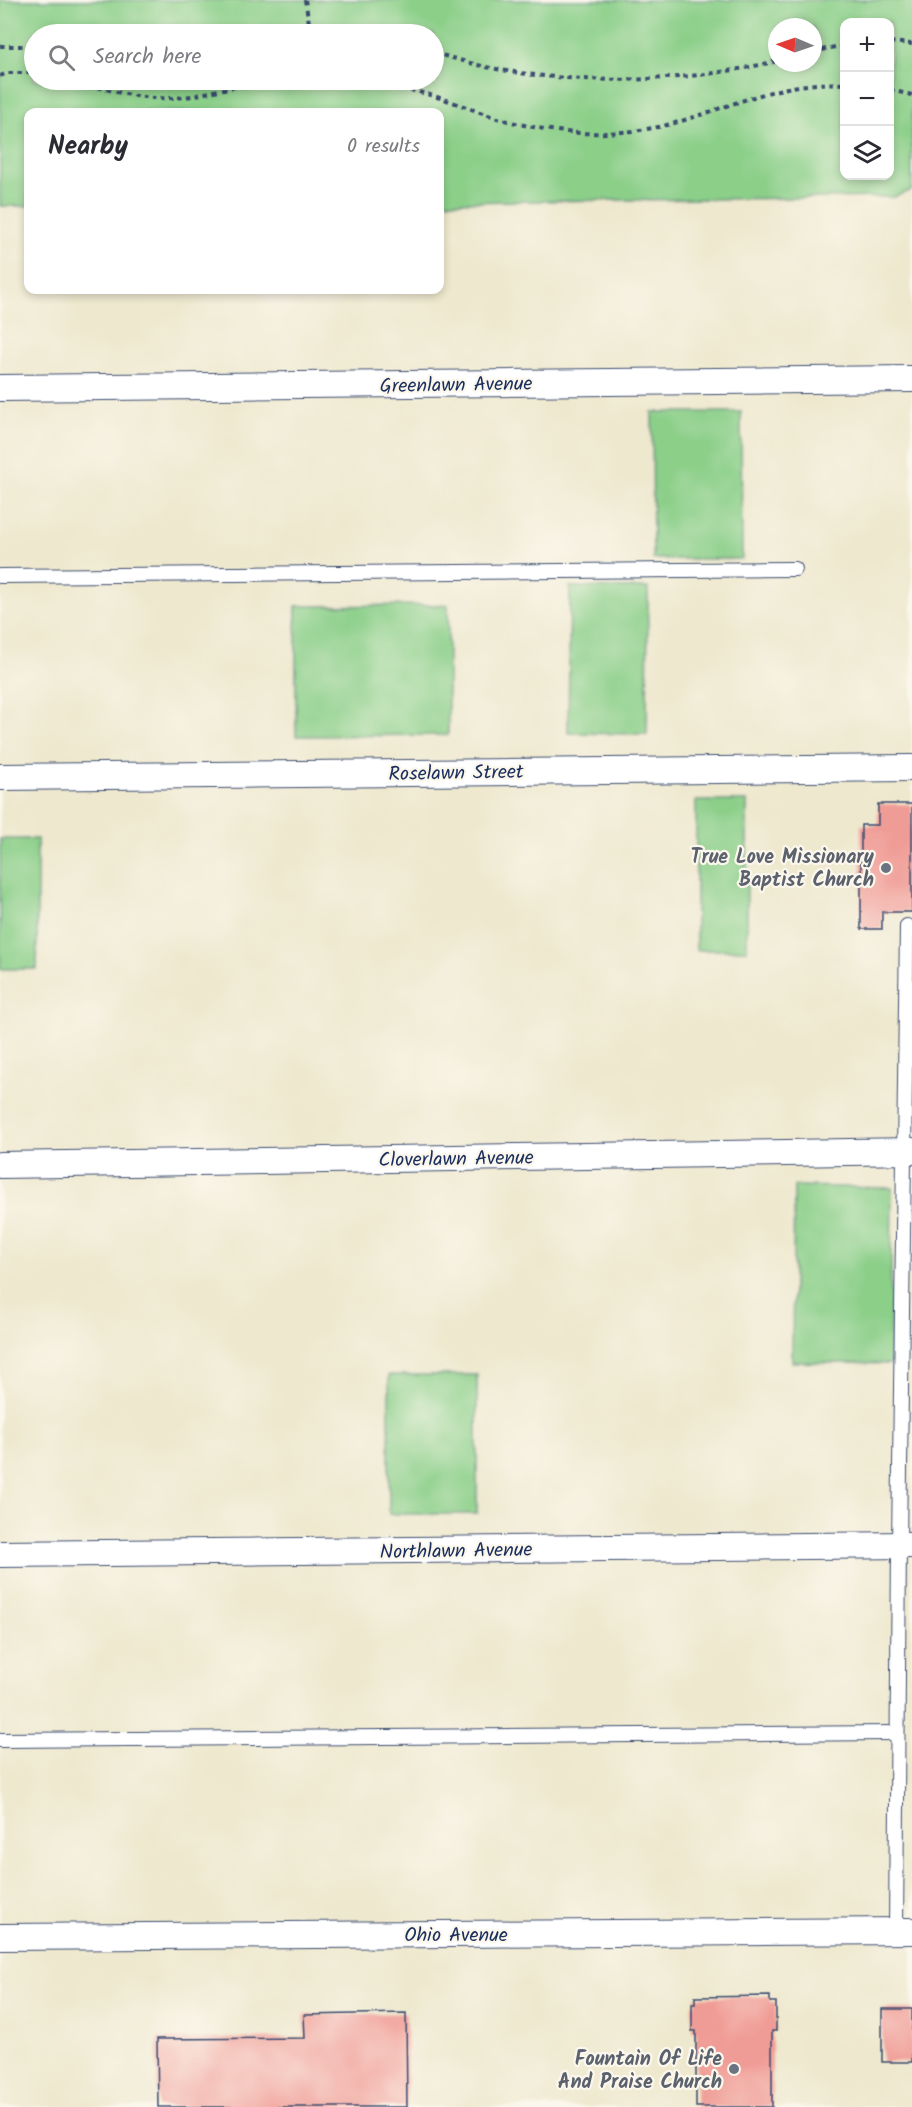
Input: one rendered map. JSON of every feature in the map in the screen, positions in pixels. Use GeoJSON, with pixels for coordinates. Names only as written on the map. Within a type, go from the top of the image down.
{"type":"FeatureCollection","features":[{"type":"Feature","properties":{"kind":"street","name":"Greenlawn Avenue"},"geometry":{"type":"LineString","coordinates":[[0,388],[912,380]]}},
{"type":"Feature","properties":{"kind":"street","name":"Roselawn Street"},"geometry":{"type":"LineString","coordinates":[[0,777],[912,768]]}},
{"type":"Feature","properties":{"kind":"street","name":"Cloverlawn Avenue"},"geometry":{"type":"LineString","coordinates":[[0,1165],[908,1151]]}},
{"type":"Feature","properties":{"kind":"street","name":"Northlawn Avenue"},"geometry":{"type":"LineString","coordinates":[[0,1554],[905,1545]]}},
{"type":"Feature","properties":{"kind":"street","name":"Ohio Avenue"},"geometry":{"type":"LineString","coordinates":[[0,1937],[904,1931]]}},
{"type":"Feature","properties":{"kind":"lane"},"geometry":{"type":"LineString","coordinates":[[0,576],[795,569]]}},
{"type":"Feature","properties":{"kind":"lane"},"geometry":{"type":"LineString","coordinates":[[904,1931],[897,1733],[905,1545],[907,926]]}},
{"type":"Feature","properties":{"kind":"lane"},"geometry":{"type":"LineString","coordinates":[[0,1740],[897,1733]]}},
{"type":"Feature","properties":{"kind":"path"},"geometry":{"type":"LineString","coordinates":[[305,0],[309,24]]}},
{"type":"Feature","properties":{"kind":"path"},"geometry":{"type":"LineString","coordinates":[[894,42],[912,44]]}},
{"type":"Feature","properties":{"kind":"path"},"geometry":{"type":"LineString","coordinates":[[0,46],[24,46]]}},
{"type":"Feature","properties":{"kind":"path"},"geometry":{"type":"LineString","coordinates":[[822,50],[840,46]]}},
{"type":"Feature","properties":{"kind":"path"},"geometry":{"type":"LineString","coordinates":[[444,56],[492,68],[608,80],[666,79],[726,71],[768,62]]}},
{"type":"Feature","properties":{"kind":"path"},"geometry":{"type":"LineString","coordinates":[[0,76],[8,73],[24,73]]}},
{"type":"Feature","properties":{"kind":"path"},"geometry":{"type":"LineString","coordinates":[[402,90],[429,95],[498,118],[566,132],[605,133],[640,130],[677,123],[755,95],[793,85],[840,84]]}},
{"type":"Feature","properties":{"kind":"path"},"geometry":{"type":"LineString","coordinates":[[114,90],[166,99],[193,97],[222,90]]}},
{"type":"Feature","properties":{"kind":"path"},"geometry":{"type":"LineString","coordinates":[[894,91],[912,95]]}},
{"type":"Feature","properties":{"kind":"green space"},"geometry":{"type":"Polygon","coordinates":[[[0,0],[912,0],[912,190],[894,197],[444,202],[444,108],[24,108],[24,206],[0,206],[0,0]]]}},
{"type":"Feature","properties":{"kind":"green space"},"geometry":{"type":"Polygon","coordinates":[[[652,412],[741,412],[742,559],[653,559],[652,412]]]}},
{"type":"Feature","properties":{"kind":"green space"},"geometry":{"type":"Polygon","coordinates":[[[570,587],[648,588],[647,734],[568,733],[570,587]]]}},
{"type":"Feature","properties":{"kind":"green space"},"geometry":{"type":"Polygon","coordinates":[[[448,605],[448,735],[296,736],[296,606],[448,605]]]}},
{"type":"Feature","properties":{"kind":"green space"},"geometry":{"type":"Polygon","coordinates":[[[696,801],[747,801],[747,950],[696,950],[696,801]]]}},
{"type":"Feature","properties":{"kind":"green space"},"geometry":{"type":"Polygon","coordinates":[[[0,839],[37,839],[37,969],[0,969],[0,839]]]}},
{"type":"Feature","properties":{"kind":"green space"},"geometry":{"type":"Polygon","coordinates":[[[794,1186],[892,1188],[890,1364],[792,1362],[794,1186]]]}},
{"type":"Feature","properties":{"kind":"green space"},"geometry":{"type":"Polygon","coordinates":[[[389,1375],[477,1375],[477,1514],[389,1514],[389,1375]]]}},
{"type":"Feature","properties":{"kind":"building","name":"True Love Missionary Baptist Church"},"geometry":{"type":"Polygon","coordinates":[[[878,804],[912,804],[912,912],[882,912],[882,929],[861,929],[861,825],[878,825],[878,804]]]}},
{"type":"Feature","properties":{"kind":"building","name":"Fountain Of Life And Praise Church"},"geometry":{"type":"Polygon","coordinates":[[[770,1996],[770,2002],[776,2002],[776,2031],[772,2031],[772,2107],[696,2107],[696,2031],[692,2031],[692,2004],[695,2004],[695,1997],[770,1996]]]}},
{"type":"Feature","properties":{"kind":"building"},"geometry":{"type":"Polygon","coordinates":[[[882,2009],[912,2009],[912,2062],[882,2062],[882,2009]]]}},
{"type":"Feature","properties":{"kind":"building"},"geometry":{"type":"Polygon","coordinates":[[[406,2013],[407,2107],[158,2107],[157,2039],[305,2038],[304,2015],[406,2013]]]}},
{"type":"Feature","properties":{"kind":"place","name":"True Love Missionary Baptist Church"},"geometry":{"type":"Point","coordinates":[886,868]}},
{"type":"Feature","properties":{"kind":"place","name":"Fountain Of Life And Praise Church"},"geometry":{"type":"Point","coordinates":[734,2069]}}]}
